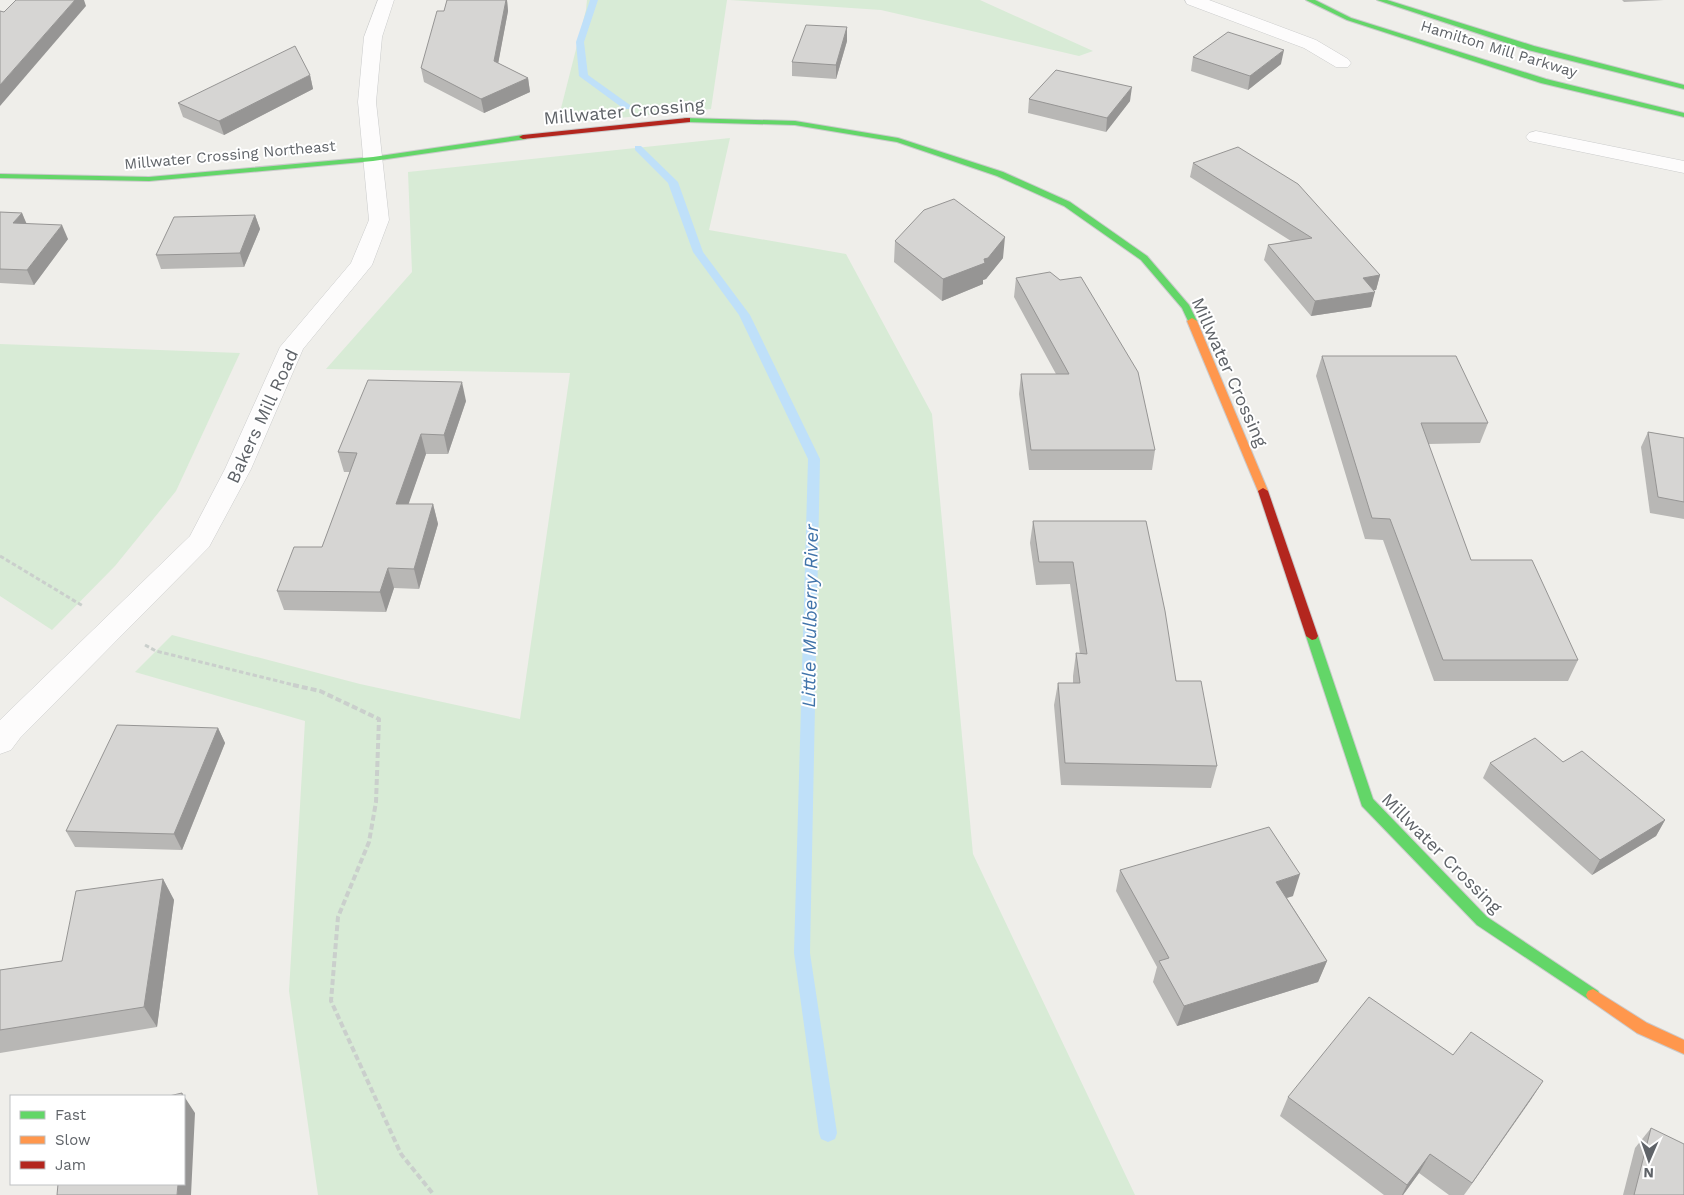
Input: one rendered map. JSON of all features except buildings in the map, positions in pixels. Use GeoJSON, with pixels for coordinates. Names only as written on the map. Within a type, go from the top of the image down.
{"type":"FeatureCollection","features":[{"type":"Feature","properties":{"kind":"street","name":"Bakers Mill Road"},"geometry":{"type":"LineString","coordinates":[[0,742],[9,730],[200,541],[238,469],[292,346],[361,265],[379,220],[367,102],[373,37],[386,0]]}},
{"type":"Feature","properties":{"kind":"street"},"geometry":{"type":"LineString","coordinates":[[1194,0],[1310,44],[1342,63]]}},
{"type":"Feature","properties":{"kind":"street","name":"Hamilton Mill Parkway"},"geometry":{"type":"LineString","coordinates":[[1309,0],[1349,18],[1544,81],[1684,115]]}},
{"type":"Feature","properties":{"kind":"street","name":"Hamilton Mill Parkway"},"geometry":{"type":"LineString","coordinates":[[1380,0],[1424,16],[1580,62],[1684,87]]}},
{"type":"Feature","properties":{"kind":"street","name":"Millwater Crossing"},"geometry":{"type":"LineString","coordinates":[[373,158],[530,136],[686,120],[794,122],[898,140],[1000,174],[1068,204],[1144,258],[1186,307],[1266,498],[1367,802],[1482,921],[1642,1028],[1684,1047]]}},
{"type":"Feature","properties":{"kind":"street"},"geometry":{"type":"LineString","coordinates":[[1536,136],[1684,167]]}},
{"type":"Feature","properties":{"kind":"street","name":"Millwater Crossing Northeast"},"geometry":{"type":"LineString","coordinates":[[0,176],[73,179],[149,179],[373,158]]}},
{"type":"Feature","properties":{"kind":"path"},"geometry":{"type":"LineString","coordinates":[[0,556],[68,597]]}},
{"type":"Feature","properties":{"kind":"path"},"geometry":{"type":"LineString","coordinates":[[156,652],[320,691],[379,719],[376,802],[369,842],[338,916],[331,1001],[401,1154],[434,1195]]}},
{"type":"Feature","properties":{"kind":"green space"},"geometry":{"type":"Polygon","coordinates":[[[587,0],[727,0],[711,109],[557,124],[587,0]]]}},
{"type":"Feature","properties":{"kind":"green space"},"geometry":{"type":"Polygon","coordinates":[[[730,0],[980,0],[1093,51],[1079,56],[881,10],[730,0]]]}},
{"type":"Feature","properties":{"kind":"green space"},"geometry":{"type":"Polygon","coordinates":[[[730,138],[709,230],[846,254],[932,414],[973,854],[1135,1195],[318,1195],[289,991],[305,721],[135,672],[172,635],[360,684],[520,719],[570,373],[326,369],[412,272],[408,172],[730,138]]]}},
{"type":"Feature","properties":{"kind":"green space"},"geometry":{"type":"Polygon","coordinates":[[[0,344],[240,353],[176,491],[115,566],[52,630],[0,596],[0,344]]]}},
{"type":"Feature","properties":{"kind":"waterway","name":"Little Mulberry River"},"geometry":{"type":"LineString","coordinates":[[594,0],[580,42],[584,76],[627,107]]}},
{"type":"Feature","properties":{"kind":"waterway","name":"Little Mulberry River"},"geometry":{"type":"LineString","coordinates":[[638,148],[673,182],[698,252],[744,315],[814,459],[802,953],[828,1133]]}},
{"type":"Feature","properties":{"kind":"traffic: fast"},"geometry":{"type":"LineString","coordinates":[[1309,0],[1349,19],[1544,81],[1684,115]]}},
{"type":"Feature","properties":{"kind":"traffic: fast"},"geometry":{"type":"LineString","coordinates":[[1380,0],[1531,48],[1684,87]]}},
{"type":"Feature","properties":{"kind":"traffic: fast"},"geometry":{"type":"LineString","coordinates":[[687,120],[795,123],[898,140],[1000,174],[1067,204],[1144,258],[1186,307],[1192,321]]}},
{"type":"Feature","properties":{"kind":"traffic: fast"},"geometry":{"type":"LineString","coordinates":[[0,176],[149,179],[373,159],[523,137]]}},
{"type":"Feature","properties":{"kind":"traffic: fast"},"geometry":{"type":"LineString","coordinates":[[1312,636],[1367,802],[1482,921],[1593,995]]}},
{"type":"Feature","properties":{"kind":"traffic: slow"},"geometry":{"type":"LineString","coordinates":[[1192,321],[1263,491]]}},
{"type":"Feature","properties":{"kind":"traffic: slow"},"geometry":{"type":"LineString","coordinates":[[1593,995],[1642,1028],[1684,1047]]}},
{"type":"Feature","properties":{"kind":"traffic: jam"},"geometry":{"type":"LineString","coordinates":[[523,137],[687,120]]}},
{"type":"Feature","properties":{"kind":"traffic: jam"},"geometry":{"type":"LineString","coordinates":[[1263,491],[1312,636]]}}]}
